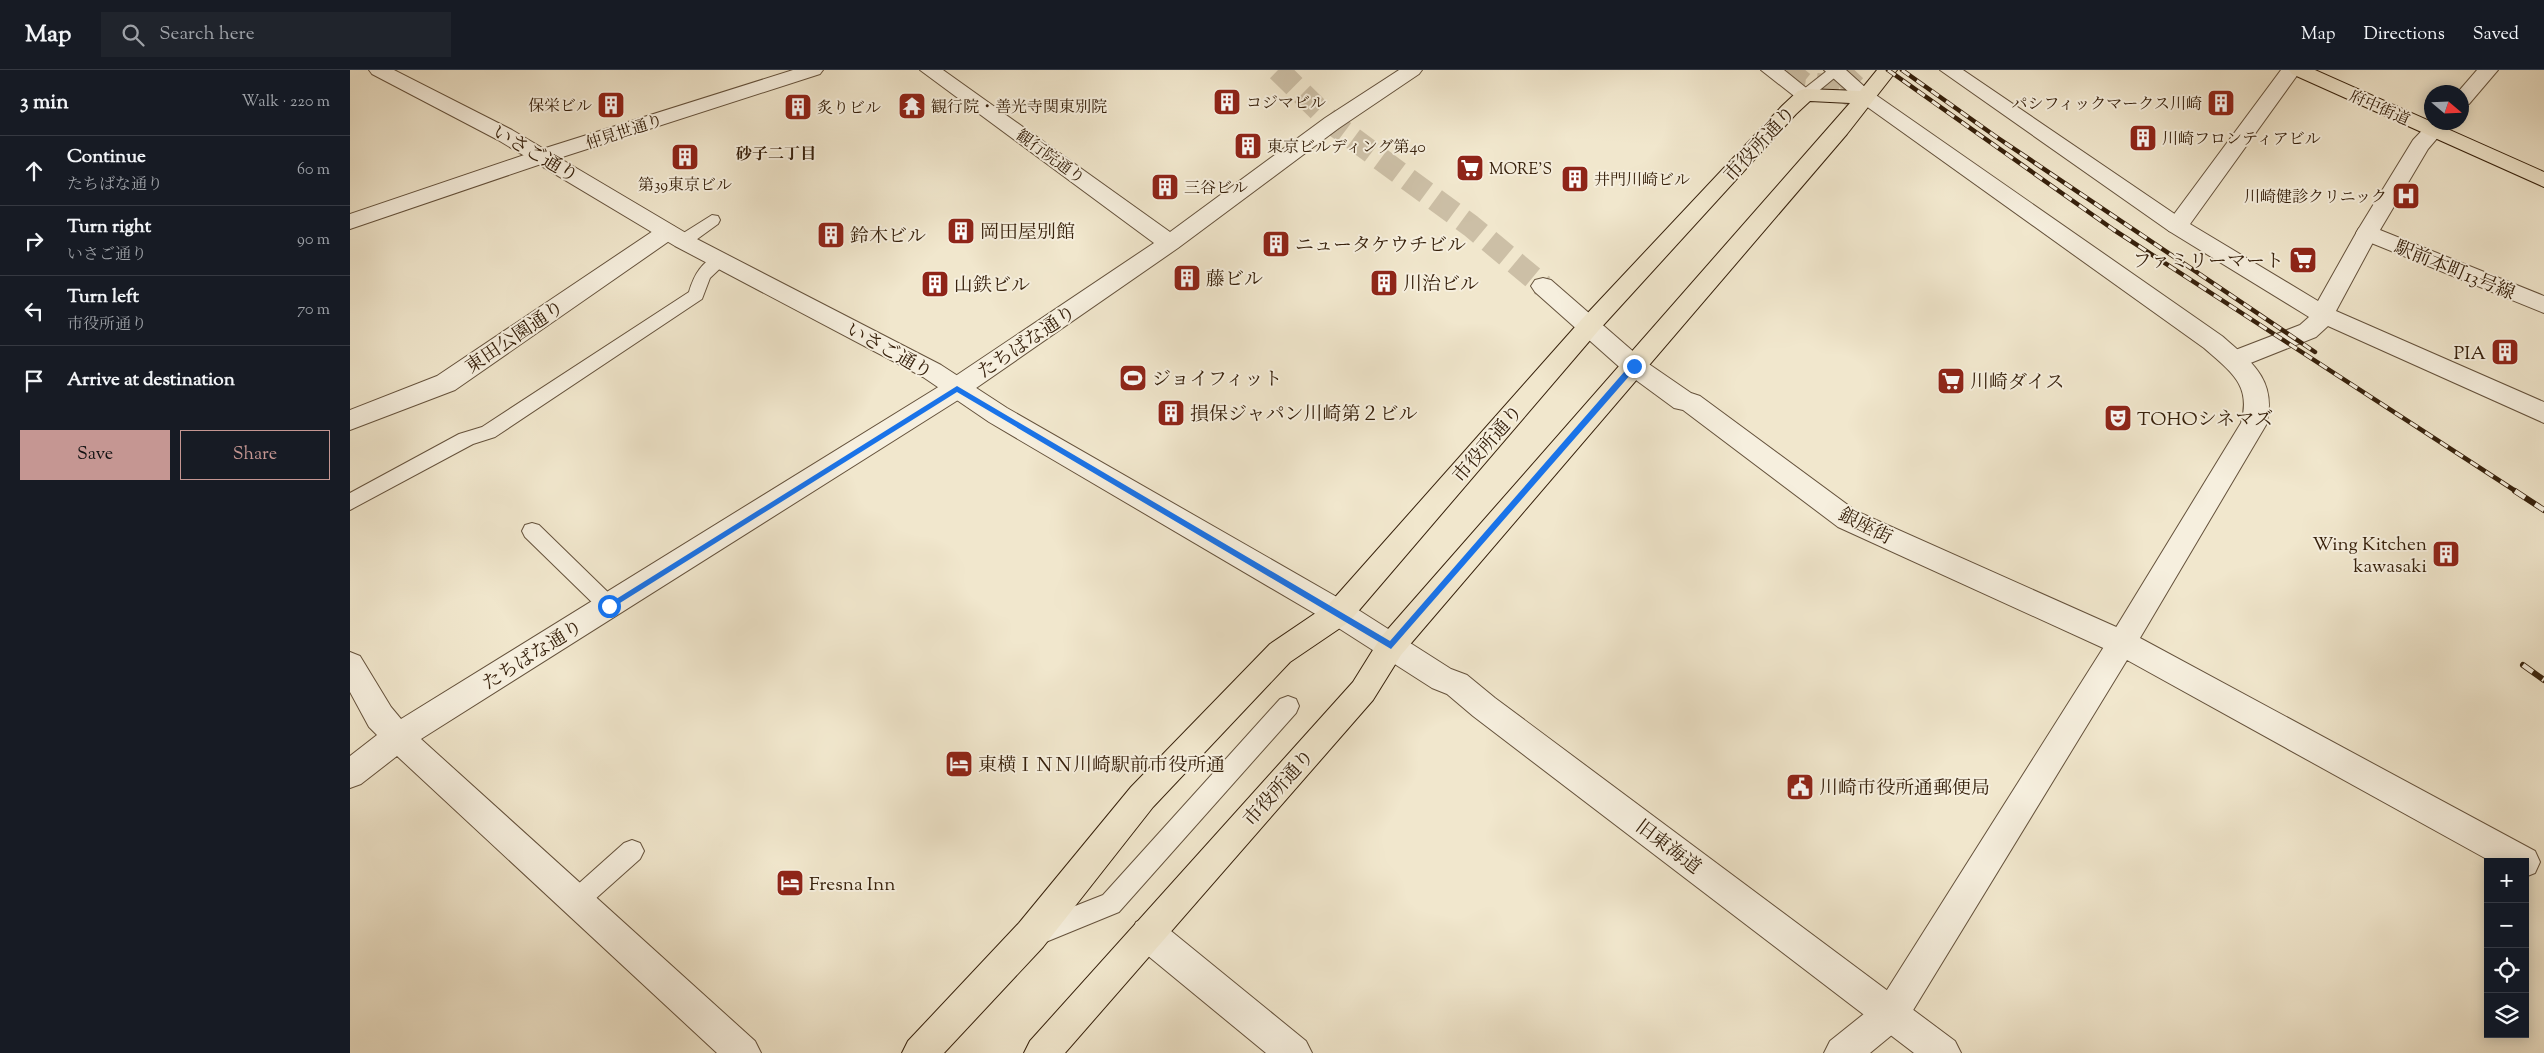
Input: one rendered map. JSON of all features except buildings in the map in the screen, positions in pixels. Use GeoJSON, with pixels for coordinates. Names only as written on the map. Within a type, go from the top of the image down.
{"type":"FeatureCollection","features":[{"type":"Feature","properties":{"kind":"main road"},"geometry":{"type":"LineString","coordinates":[[1866,97],[1887,70]]}},
{"type":"Feature","properties":{"kind":"main road","name":"府中街道"},"geometry":{"type":"LineString","coordinates":[[2299,70],[2424,122]]}},
{"type":"Feature","properties":{"kind":"main road","name":"市役所通り"},"geometry":{"type":"LineString","coordinates":[[920,1053],[1031,935],[1142,797],[1280,653],[1339,613],[1590,325],[1789,110],[1805,95],[1866,97]]}},
{"type":"Feature","properties":{"kind":"main road","name":"市役所通り"},"geometry":{"type":"LineString","coordinates":[[1042,1053],[1363,691],[1391,646],[1866,97]]}},
{"type":"Feature","properties":{"kind":"main road","name":"府中街道"},"geometry":{"type":"LineString","coordinates":[[2443,130],[2544,180]]}},
{"type":"Feature","properties":{"kind":"street","name":"いさご通り"},"geometry":{"type":"LineString","coordinates":[[380,70],[471,116],[543,156],[675,236],[932,372],[1339,613],[1391,646]]}},
{"type":"Feature","properties":{"kind":"street","name":"仲見世通り"},"geometry":{"type":"LineString","coordinates":[[350,222],[543,156],[813,70]]}},
{"type":"Feature","properties":{"kind":"street","name":"観行院通り"},"geometry":{"type":"LineString","coordinates":[[930,70],[1170,243]]}},
{"type":"Feature","properties":{"kind":"street","name":"たちばな通り"},"geometry":{"type":"LineString","coordinates":[[350,774],[398,737],[957,388],[1170,243],[1332,123],[1412,70]]}},
{"type":"Feature","properties":{"kind":"street"},"geometry":{"type":"LineString","coordinates":[[1771,70],[1805,95]]}},
{"type":"Feature","properties":{"kind":"street"},"geometry":{"type":"LineString","coordinates":[[1835,70],[1866,97],[2213,342],[2234,360],[2250,380],[2258,401],[2253,425],[2122,643],[1892,1013],[1842,1053]]}},
{"type":"Feature","properties":{"kind":"street"},"geometry":{"type":"LineString","coordinates":[[1950,70],[2177,226],[2324,315],[2544,413]]}},
{"type":"Feature","properties":{"kind":"street"},"geometry":{"type":"LineString","coordinates":[[2177,226],[2291,70]]}},
{"type":"Feature","properties":{"kind":"street"},"geometry":{"type":"LineString","coordinates":[[2469,92],[2488,70]]}},
{"type":"Feature","properties":{"kind":"street"},"geometry":{"type":"LineString","coordinates":[[2234,360],[2308,331],[2324,315],[2367,233],[2420,144],[2434,130]]}},
{"type":"Feature","properties":{"kind":"street","name":"駅前本町13号線"},"geometry":{"type":"LineString","coordinates":[[2367,233],[2544,305]]}},
{"type":"Feature","properties":{"kind":"street","name":"東田公園通り"},"geometry":{"type":"LineString","coordinates":[[350,420],[446,383],[675,236]]}},
{"type":"Feature","properties":{"kind":"street","name":"銀座街"},"geometry":{"type":"LineString","coordinates":[[1543,286],[1590,325],[1634,366],[1683,401],[1692,404],[1848,519],[2122,643],[2518,858]]}},
{"type":"Feature","properties":{"kind":"street","name":"旧東海道"},"geometry":{"type":"LineString","coordinates":[[1391,646],[1442,679],[1457,684],[1492,713],[1943,1053]]}},
{"type":"Feature","properties":{"kind":"street"},"geometry":{"type":"LineString","coordinates":[[350,665],[380,717],[398,737],[743,1053]]}},
{"type":"Feature","properties":{"kind":"street","name":"銀座街"},"geometry":{"type":"LineString","coordinates":[[2529,864],[2544,872]]}},
{"type":"Feature","properties":{"kind":"street"},"geometry":{"type":"LineString","coordinates":[[1148,934],[1213,989],[1294,1053]]}},
{"type":"Feature","properties":{"kind":"lane"},"geometry":{"type":"LineString","coordinates":[[1805,95],[1835,70]]}},
{"type":"Feature","properties":{"kind":"lane"},"geometry":{"type":"LineString","coordinates":[[675,236],[712,220]]}},
{"type":"Feature","properties":{"kind":"lane"},"geometry":{"type":"LineString","coordinates":[[350,502],[466,439],[488,432],[696,295],[702,275],[721,260]]}},
{"type":"Feature","properties":{"kind":"lane"},"geometry":{"type":"LineString","coordinates":[[532,530],[609,606]]}},
{"type":"Feature","properties":{"kind":"lane"},"geometry":{"type":"LineString","coordinates":[[1031,935],[1111,904],[1288,706]]}},
{"type":"Feature","properties":{"kind":"lane"},"geometry":{"type":"LineString","coordinates":[[576,901],[632,851]]}},
{"type":"Feature","properties":{"kind":"tunnel"},"geometry":{"type":"LineString","coordinates":[[1278,70],[1332,123],[1471,226],[1543,286]]}},
{"type":"Feature","properties":{"kind":"tunnel"},"geometry":{"type":"LineString","coordinates":[[1787,70],[1803,83],[1839,87]]}},
{"type":"Feature","properties":{"kind":"tunnel"},"geometry":{"type":"LineString","coordinates":[[1839,87],[1855,70]]}},
{"type":"Feature","properties":{"kind":"tunnel"},"geometry":{"type":"LineString","coordinates":[[1839,87],[1875,112]]}},
{"type":"Feature","properties":{"kind":"railway"},"geometry":{"type":"LineString","coordinates":[[1888,70],[2114,230],[2517,492]]}},
{"type":"Feature","properties":{"kind":"railway"},"geometry":{"type":"LineString","coordinates":[[1902,70],[1995,136],[2315,352]]}},
{"type":"Feature","properties":{"kind":"railway"},"geometry":{"type":"LineString","coordinates":[[2515,491],[2544,510]]}},
{"type":"Feature","properties":{"kind":"railway"},"geometry":{"type":"LineString","coordinates":[[2523,665],[2544,680]]}},
{"type":"Feature","properties":{"kind":"place","name":"コジマビル"},"geometry":{"type":"Point","coordinates":[1227,102]}},
{"type":"Feature","properties":{"kind":"place","name":"パシフィックマークス川崎"},"geometry":{"type":"Point","coordinates":[2221,103]}},
{"type":"Feature","properties":{"kind":"place","name":"保栄ビル"},"geometry":{"type":"Point","coordinates":[611,105]}},
{"type":"Feature","properties":{"kind":"place","name":"観行院・善光寺関東別院"},"geometry":{"type":"Point","coordinates":[912,106]}},
{"type":"Feature","properties":{"kind":"place","name":"炙りビル"},"geometry":{"type":"Point","coordinates":[798,107]}},
{"type":"Feature","properties":{"kind":"place","name":"川崎フロンティアビル"},"geometry":{"type":"Point","coordinates":[2143,138]}},
{"type":"Feature","properties":{"kind":"place","name":"東京ビルディング第40"},"geometry":{"type":"Point","coordinates":[1248,146]}},
{"type":"Feature","properties":{"kind":"place","name":"第39東京ビル"},"geometry":{"type":"Point","coordinates":[685,157]}},
{"type":"Feature","properties":{"kind":"place","name":"MORE'S"},"geometry":{"type":"Point","coordinates":[1470,168]}},
{"type":"Feature","properties":{"kind":"place","name":"井門川崎ビル"},"geometry":{"type":"Point","coordinates":[1575,179]}},
{"type":"Feature","properties":{"kind":"place","name":"三谷ビル"},"geometry":{"type":"Point","coordinates":[1165,187]}},
{"type":"Feature","properties":{"kind":"place","name":"川崎健診クリニック"},"geometry":{"type":"Point","coordinates":[2406,196]}},
{"type":"Feature","properties":{"kind":"place","name":"岡田屋別館"},"geometry":{"type":"Point","coordinates":[961,231]}},
{"type":"Feature","properties":{"kind":"place","name":"鈴木ビル"},"geometry":{"type":"Point","coordinates":[831,235]}},
{"type":"Feature","properties":{"kind":"place","name":"ニュータケウチビル"},"geometry":{"type":"Point","coordinates":[1276,244]}},
{"type":"Feature","properties":{"kind":"place","name":"ファミリーマート"},"geometry":{"type":"Point","coordinates":[2303,260]}},
{"type":"Feature","properties":{"kind":"place","name":"藤ビル"},"geometry":{"type":"Point","coordinates":[1187,278]}},
{"type":"Feature","properties":{"kind":"place","name":"川治ビル"},"geometry":{"type":"Point","coordinates":[1384,283]}},
{"type":"Feature","properties":{"kind":"place","name":"山鉄ビル"},"geometry":{"type":"Point","coordinates":[935,284]}},
{"type":"Feature","properties":{"kind":"place","name":"PIA"},"geometry":{"type":"Point","coordinates":[2505,352]}},
{"type":"Feature","properties":{"kind":"place","name":"ジョイフィット"},"geometry":{"type":"Point","coordinates":[1133,378]}},
{"type":"Feature","properties":{"kind":"place","name":"川崎ダイス"},"geometry":{"type":"Point","coordinates":[1951,381]}},
{"type":"Feature","properties":{"kind":"place","name":"損保ジャパン川崎第２ビル"},"geometry":{"type":"Point","coordinates":[1171,413]}},
{"type":"Feature","properties":{"kind":"place","name":"TOHOシネマズ"},"geometry":{"type":"Point","coordinates":[2118,418]}},
{"type":"Feature","properties":{"kind":"place","name":"Wing Kitchen kawasaki"},"geometry":{"type":"Point","coordinates":[2446,554]}},
{"type":"Feature","properties":{"kind":"place","name":"東横ＩＮＮ川崎駅前市役所通"},"geometry":{"type":"Point","coordinates":[959,764]}},
{"type":"Feature","properties":{"kind":"place","name":"川崎市役所通郵便局"},"geometry":{"type":"Point","coordinates":[1800,787]}},
{"type":"Feature","properties":{"kind":"place","name":"Fresna Inn"},"geometry":{"type":"Point","coordinates":[790,883]}},
{"type":"Feature","properties":{"kind":"district","name":"砂子二丁目"},"geometry":{"type":"Point","coordinates":[776,153]}},
{"type":"Feature","properties":{"kind":"route"},"geometry":{"type":"LineString","coordinates":[[609,606],[957,388],[998,415],[1339,613],[1391,646],[1634,366]]}}]}
